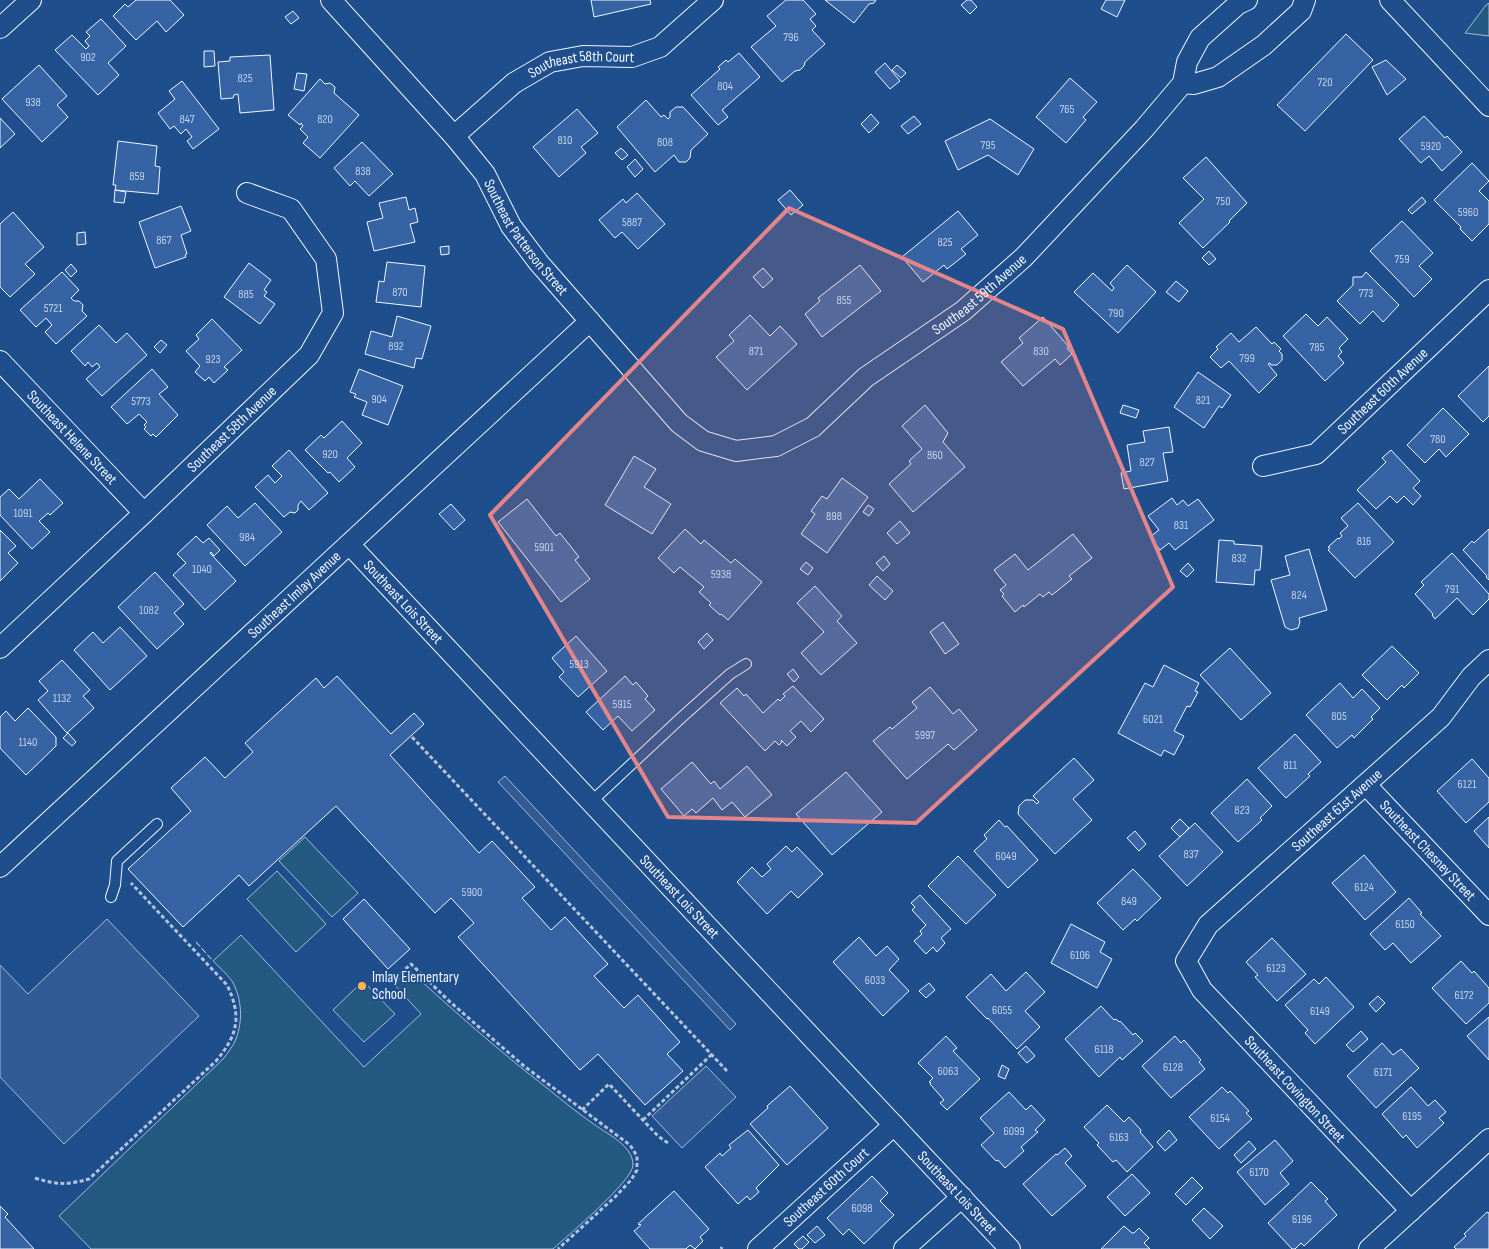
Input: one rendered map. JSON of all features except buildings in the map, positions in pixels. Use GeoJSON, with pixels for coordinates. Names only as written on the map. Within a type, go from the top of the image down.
{"type":"FeatureCollection","features":[{"type":"Feature","properties":{"kind":"street"},"geometry":{"type":"LineString","coordinates":[[0,28],[30,0]]}},
{"type":"Feature","properties":{"kind":"street","name":"Southeast Patterson Street"},"geometry":{"type":"LineString","coordinates":[[331,0],[454,136],[485,174],[511,226],[539,263],[679,423],[703,440],[736,451]]}},
{"type":"Feature","properties":{"kind":"street","name":"Southeast 58th Court"},"geometry":{"type":"LineString","coordinates":[[454,136],[514,83],[550,62],[584,56],[632,56],[660,47],[713,0]]}},
{"type":"Feature","properties":{"kind":"street","name":"Southeast 59th Avenue"},"geometry":{"type":"LineString","coordinates":[[736,451],[776,446],[813,428],[866,377],[963,311],[1024,257],[1144,129],[1183,83],[1187,62],[1200,38],[1238,4],[1247,0]]}},
{"type":"Feature","properties":{"kind":"street"},"geometry":{"type":"LineString","coordinates":[[1183,83],[1194,84],[1218,76],[1264,46],[1301,11],[1305,0]]}},
{"type":"Feature","properties":{"kind":"street"},"geometry":{"type":"LineString","coordinates":[[1390,0],[1489,106]]}},
{"type":"Feature","properties":{"kind":"street","name":"Southeast 58th Avenue"},"geometry":{"type":"LineString","coordinates":[[0,648],[309,356],[333,313],[326,258],[291,209],[247,193]]}},
{"type":"Feature","properties":{"kind":"street","name":"Southeast 60th Avenue"},"geometry":{"type":"LineString","coordinates":[[1263,466],[1316,454],[1489,290]]}},
{"type":"Feature","properties":{"kind":"street","name":"Southeast Imlay Avenue"},"geometry":{"type":"LineString","coordinates":[[0,867],[590,321]]}},
{"type":"Feature","properties":{"kind":"street","name":"Southeast Helene Street"},"geometry":{"type":"LineString","coordinates":[[0,361],[144,513]]}},
{"type":"Feature","properties":{"kind":"street","name":"Southeast Lois Street"},"geometry":{"type":"LineString","coordinates":[[350,544],[1010,1249]]}},
{"type":"Feature","properties":{"kind":"street","name":"Southeast 61st Avenue"},"geometry":{"type":"LineString","coordinates":[[1186,961],[1208,925],[1441,717],[1471,677],[1489,660]]}},
{"type":"Feature","properties":{"kind":"street","name":"Southeast Chesney Street"},"geometry":{"type":"LineString","coordinates":[[1366,785],[1489,915]]}},
{"type":"Feature","properties":{"kind":"street","name":"Southeast Covington Street"},"geometry":{"type":"LineString","coordinates":[[1186,961],[1202,990],[1411,1211]]}},
{"type":"Feature","properties":{"kind":"street","name":"Southeast 60th Court"},"geometry":{"type":"LineString","coordinates":[[758,1249],[894,1125]]}},
{"type":"Feature","properties":{"kind":"street"},"geometry":{"type":"LineString","coordinates":[[1369,1249],[1489,1139]]}},
{"type":"Feature","properties":{"kind":"street"},"geometry":{"type":"LineString","coordinates":[[904,1249],[962,1197]]}},
{"type":"Feature","properties":{"kind":"lane"},"geometry":{"type":"LineString","coordinates":[[591,802],[730,674],[746,664]]}},
{"type":"Feature","properties":{"kind":"lane"},"geometry":{"type":"LineString","coordinates":[[110,897],[115,885],[117,861],[158,824]]}},
{"type":"Feature","properties":{"kind":"path"},"geometry":{"type":"LineString","coordinates":[[412,737],[727,1071]]}},
{"type":"Feature","properties":{"kind":"path"},"geometry":{"type":"LineString","coordinates":[[35,1178],[53,1184],[74,1183],[89,1179],[216,1061],[227,1048],[234,1034],[236,1010],[227,984],[130,882]]}},
{"type":"Feature","properties":{"kind":"path"},"geometry":{"type":"LineString","coordinates":[[392,982],[410,964],[449,1001],[524,1066],[630,1145],[637,1156],[637,1170],[631,1180],[558,1249]]}},
{"type":"Feature","properties":{"kind":"path"},"geometry":{"type":"LineString","coordinates":[[643,1120],[712,1054]]}},
{"type":"Feature","properties":{"kind":"path"},"geometry":{"type":"LineString","coordinates":[[582,1110],[610,1084],[658,1136],[668,1143]]}},
{"type":"Feature","properties":{"kind":"highlighted area"},"geometry":{"type":"Polygon","coordinates":[[[789,208],[1063,329],[1173,587],[916,823],[668,817],[490,515],[789,208]]]}},
{"type":"Feature","properties":{"kind":"shaded area"},"geometry":{"type":"Polygon","coordinates":[[[1489,3],[1489,36],[1465,33],[1486,5],[1489,3]]]}},
{"type":"Feature","properties":{"kind":"shaded area"},"geometry":{"type":"Polygon","coordinates":[[[505,776],[736,1024],[730,1030],[498,782],[505,776]]]}},
{"type":"Feature","properties":{"kind":"shaded area"},"geometry":{"type":"Polygon","coordinates":[[[305,837],[358,893],[332,917],[279,861],[305,837]]]}},
{"type":"Feature","properties":{"kind":"shaded area"},"geometry":{"type":"Polygon","coordinates":[[[277,871],[326,924],[296,952],[247,899],[277,871]]]}},
{"type":"Feature","properties":{"kind":"shaded area"},"geometry":{"type":"Polygon","coordinates":[[[107,919],[199,1016],[64,1144],[0,1077],[0,965],[28,994],[107,919]]]}},
{"type":"Feature","properties":{"kind":"shaded area"},"geometry":{"type":"Polygon","coordinates":[[[241,935],[364,1067],[421,1014],[394,984],[409,970],[512,1060],[577,1112],[625,1147],[632,1158],[633,1165],[630,1173],[611,1195],[553,1249],[91,1249],[59,1216],[223,1059],[230,1049],[236,1039],[240,1024],[240,1002],[232,981],[213,961],[241,935]]]}},
{"type":"Feature","properties":{"kind":"shaded area"},"geometry":{"type":"Polygon","coordinates":[[[363,981],[395,1014],[364,1042],[333,1010],[363,981]]]}},
{"type":"Feature","properties":{"kind":"shaded area"},"geometry":{"type":"Polygon","coordinates":[[[706,1066],[736,1097],[682,1148],[652,1116],[706,1066]]]}},
{"type":"Feature","properties":{"kind":"fence"},"geometry":{"type":"LineString","coordinates":[[196,942],[213,961]]}},
{"type":"Feature","properties":{"kind":"place","name":"Imlay Elementary School"},"geometry":{"type":"Point","coordinates":[362,986]}}]}
